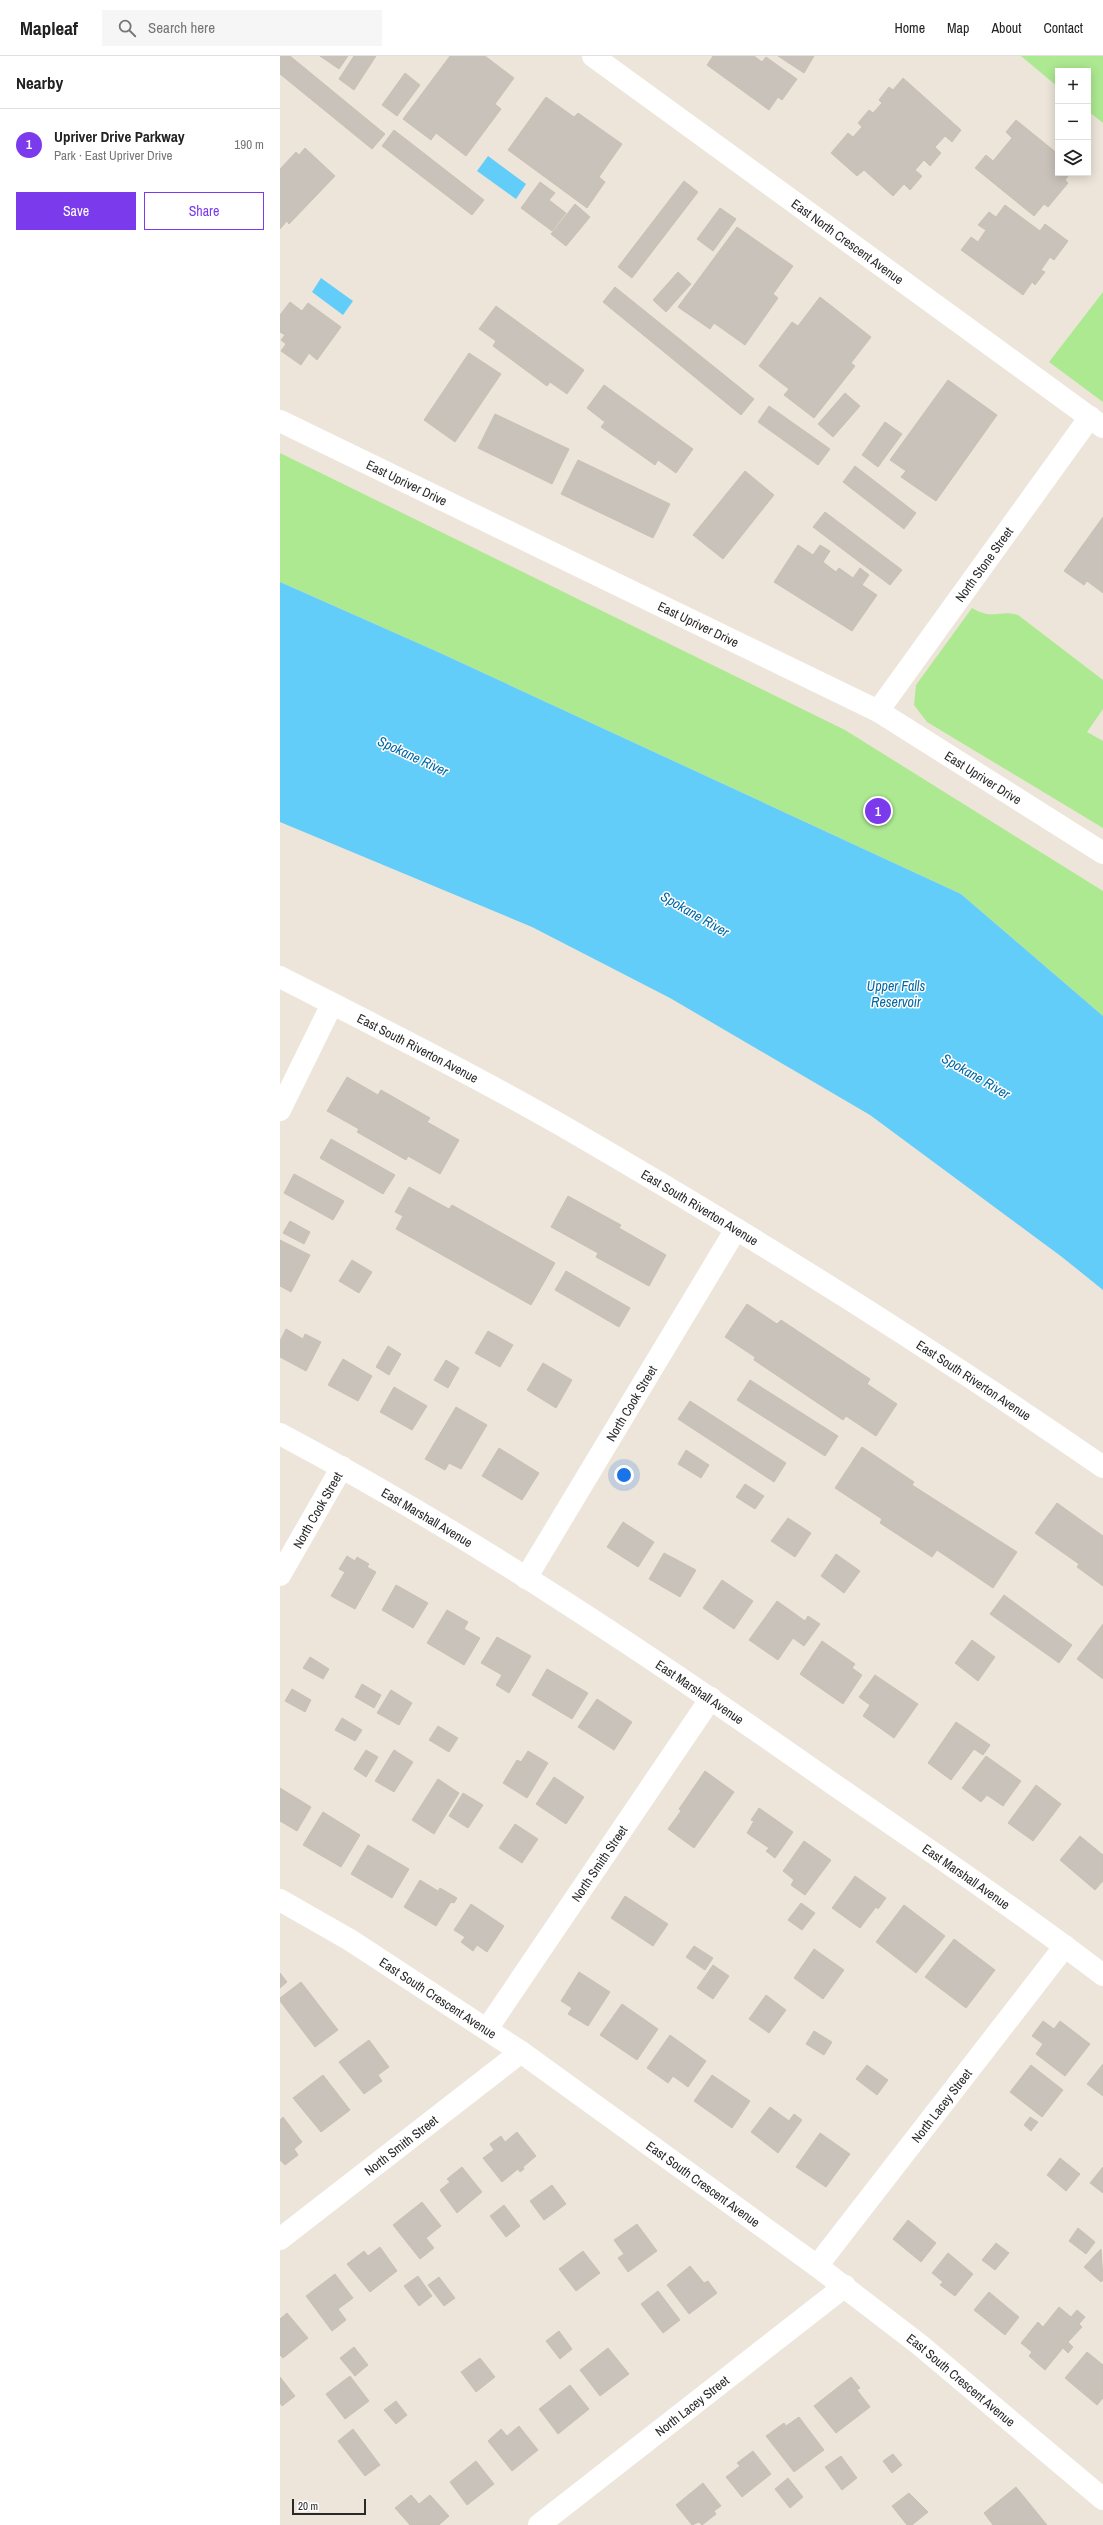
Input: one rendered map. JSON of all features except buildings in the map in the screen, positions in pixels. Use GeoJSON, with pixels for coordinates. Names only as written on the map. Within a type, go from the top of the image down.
{"type":"FeatureCollection","features":[{"type":"Feature","properties":{"kind":"street","name":"East North Crescent Avenue"},"geometry":{"type":"LineString","coordinates":[[593,56],[1096,422]]}},
{"type":"Feature","properties":{"kind":"street","name":"East Upriver Drive"},"geometry":{"type":"LineString","coordinates":[[280,421],[878,711],[1103,853]]}},
{"type":"Feature","properties":{"kind":"street","name":"North Stone Street"},"geometry":{"type":"LineString","coordinates":[[878,711],[1096,422]]}},
{"type":"Feature","properties":{"kind":"street","name":"East South Riverton Avenue"},"geometry":{"type":"LineString","coordinates":[[280,977],[559,1124],[736,1229],[955,1366],[1103,1467]]}},
{"type":"Feature","properties":{"kind":"street"},"geometry":{"type":"LineString","coordinates":[[280,1110],[332,1004]]}},
{"type":"Feature","properties":{"kind":"street","name":"North Cook Street"},"geometry":{"type":"LineString","coordinates":[[526,1578],[736,1229]]}},
{"type":"Feature","properties":{"kind":"street","name":"East Marshall Avenue"},"geometry":{"type":"LineString","coordinates":[[280,1434],[342,1466],[526,1578],[711,1698],[1065,1946],[1103,1975]]}},
{"type":"Feature","properties":{"kind":"street","name":"North Cook Street"},"geometry":{"type":"LineString","coordinates":[[280,1574],[342,1466]]}},
{"type":"Feature","properties":{"kind":"street","name":"North Smith Street"},"geometry":{"type":"LineString","coordinates":[[486,2029],[711,1698]]}},
{"type":"Feature","properties":{"kind":"street","name":"East South Crescent Avenue"},"geometry":{"type":"LineString","coordinates":[[280,1900],[350,1940],[521,2052],[845,2286],[972,2388],[1103,2499]]}},
{"type":"Feature","properties":{"kind":"street","name":"North Lacey Street"},"geometry":{"type":"LineString","coordinates":[[817,2266],[1065,1946]]}},
{"type":"Feature","properties":{"kind":"street","name":"North Smith Street"},"geometry":{"type":"LineString","coordinates":[[280,2239],[521,2052]]}},
{"type":"Feature","properties":{"kind":"street","name":"North Lacey Street"},"geometry":{"type":"LineString","coordinates":[[539,2525],[845,2286]]}},
{"type":"Feature","properties":{"kind":"green space"},"geometry":{"type":"Polygon","coordinates":[[[1021,56],[1103,56],[1103,123],[1091,113],[1091,68],[1055,68],[1055,84],[1021,56]]]}},
{"type":"Feature","properties":{"kind":"green space"},"geometry":{"type":"Polygon","coordinates":[[[1103,292],[1103,402],[1049,362],[1103,292]]]}},
{"type":"Feature","properties":{"kind":"green space"},"geometry":{"type":"Polygon","coordinates":[[[280,453],[845,730],[1103,891],[1103,1016],[961,894],[438,652],[280,582],[280,453]]]}},
{"type":"Feature","properties":{"kind":"green space"},"geometry":{"type":"Polygon","coordinates":[[[972,608],[986,614],[1006,613],[1018,615],[1103,680],[1103,709],[1087,732],[1103,741],[1103,828],[927,722],[914,705],[916,685],[972,608]]]}},
{"type":"Feature","properties":{"kind":"water"},"geometry":{"type":"Polygon","coordinates":[[[488,156],[526,184],[516,199],[477,171],[488,156]]]}},
{"type":"Feature","properties":{"kind":"water"},"geometry":{"type":"Polygon","coordinates":[[[321,278],[353,301],[343,315],[312,292],[321,278]]]}},
{"type":"Feature","properties":{"kind":"water","name":"Upper Falls Reservoir"},"geometry":{"type":"Polygon","coordinates":[[[280,582],[438,652],[961,894],[1103,1016],[1103,1290],[1062,1257],[870,1115],[670,998],[532,927],[280,822],[280,582]]]}},
{"type":"Feature","properties":{"kind":"place","name":"Upriver Drive Parkway"},"geometry":{"type":"Point","coordinates":[878,811]}},
{"type":"Feature","properties":{"kind":"water label","name":"Spokane River"},"geometry":{"type":"Point","coordinates":[413,756]}},
{"type":"Feature","properties":{"kind":"water label","name":"Spokane River"},"geometry":{"type":"Point","coordinates":[695,914]}},
{"type":"Feature","properties":{"kind":"water label","name":"Spokane River"},"geometry":{"type":"Point","coordinates":[976,1076]}}]}
